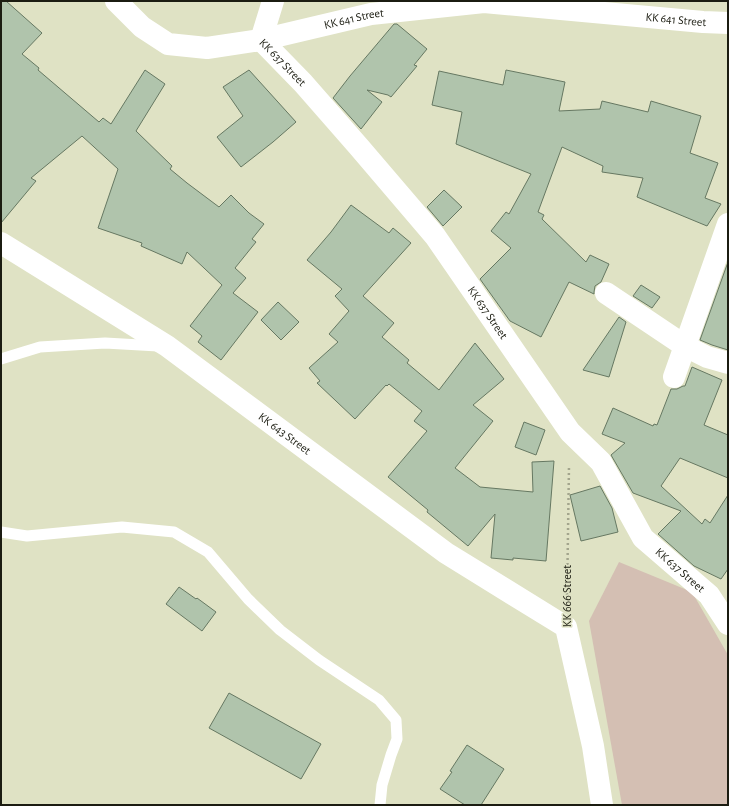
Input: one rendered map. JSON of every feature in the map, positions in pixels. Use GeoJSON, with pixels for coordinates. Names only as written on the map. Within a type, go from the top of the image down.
{"type":"FeatureCollection","features":[{"type":"Feature","properties":{"kind":"street","name":"KK 641 Street"},"geometry":{"type":"LineString","coordinates":[[116,1],[142,27],[168,44],[207,48],[261,40],[371,14],[484,2],[702,22],[728,23]]}},
{"type":"Feature","properties":{"kind":"street","name":"KK 637 Street"},"geometry":{"type":"LineString","coordinates":[[273,1],[261,40],[303,83],[436,236],[570,432],[601,462],[643,538],[709,595],[728,624]]}},
{"type":"Feature","properties":{"kind":"street"},"geometry":{"type":"LineString","coordinates":[[674,377],[728,224]]}},
{"type":"Feature","properties":{"kind":"street","name":"KK 643 Street"},"geometry":{"type":"LineString","coordinates":[[1,243],[167,346],[446,553],[566,627]]}},
{"type":"Feature","properties":{"kind":"street"},"geometry":{"type":"LineString","coordinates":[[606,293],[685,346],[707,357],[728,363]]}},
{"type":"Feature","properties":{"kind":"street","name":"KK 666 Street"},"geometry":{"type":"LineString","coordinates":[[566,627],[593,746],[602,805]]}},
{"type":"Feature","properties":{"kind":"lane"},"geometry":{"type":"LineString","coordinates":[[1,359],[40,347],[105,343],[167,346]]}},
{"type":"Feature","properties":{"kind":"lane"},"geometry":{"type":"LineString","coordinates":[[1,532],[28,536],[122,527],[174,532],[208,552],[248,599],[280,630],[319,660],[379,700],[396,720],[397,740],[382,785],[380,805]]}},
{"type":"Feature","properties":{"kind":"path","name":"KK 666 Street"},"geometry":{"type":"LineString","coordinates":[[566,627],[570,432]]}},
{"type":"Feature","properties":{"kind":"shaded area"},"geometry":{"type":"Polygon","coordinates":[[[619,562],[692,592],[728,655],[728,805],[622,805],[589,621],[619,562]]]}},
{"type":"Feature","properties":{"kind":"building"},"geometry":{"type":"Polygon","coordinates":[[[1,1],[6,1],[42,33],[22,54],[39,68],[38,70],[99,122],[103,118],[111,124],[145,70],[165,84],[136,131],[172,166],[170,169],[219,207],[231,195],[249,213],[264,224],[252,239],[256,242],[235,268],[246,278],[233,293],[258,312],[221,360],[198,342],[202,336],[190,326],[222,285],[187,252],[182,264],[141,246],[142,243],[98,228],[118,169],[82,136],[31,178],[36,181],[1,223],[1,1]]]}},
{"type":"Feature","properties":{"kind":"building"},"geometry":{"type":"Polygon","coordinates":[[[394,24],[397,24],[427,49],[414,65],[417,66],[391,97],[367,90],[382,102],[361,129],[333,98],[394,24]]]}},
{"type":"Feature","properties":{"kind":"building"},"geometry":{"type":"Polygon","coordinates":[[[249,70],[296,122],[241,167],[217,137],[243,116],[223,87],[249,70]]]}},
{"type":"Feature","properties":{"kind":"building"},"geometry":{"type":"Polygon","coordinates":[[[506,70],[565,82],[559,111],[600,109],[602,101],[648,112],[651,101],[701,116],[690,153],[718,163],[705,198],[721,204],[707,226],[637,197],[643,178],[602,172],[603,166],[562,147],[538,212],[544,215],[542,219],[586,262],[590,255],[609,264],[601,282],[595,286],[594,294],[569,282],[541,337],[510,321],[480,279],[511,248],[491,231],[506,212],[509,214],[531,174],[456,144],[462,112],[432,105],[439,71],[503,85],[506,70]]]}},
{"type":"Feature","properties":{"kind":"building"},"geometry":{"type":"Polygon","coordinates":[[[444,190],[462,207],[443,226],[427,207],[444,190]]]}},
{"type":"Feature","properties":{"kind":"building"},"geometry":{"type":"Polygon","coordinates":[[[351,205],[389,233],[393,228],[411,243],[363,296],[394,323],[382,337],[409,360],[407,363],[439,390],[475,343],[504,379],[473,405],[493,421],[455,468],[480,487],[533,492],[532,462],[554,461],[546,561],[491,558],[495,514],[468,546],[388,477],[427,431],[414,421],[422,411],[389,384],[387,386],[386,385],[355,419],[317,383],[320,381],[309,368],[338,342],[329,334],[349,311],[335,296],[342,289],[307,260],[331,232],[351,205]]]}},
{"type":"Feature","properties":{"kind":"building"},"geometry":{"type":"Polygon","coordinates":[[[728,262],[728,350],[700,340],[728,262]]]}},
{"type":"Feature","properties":{"kind":"building"},"geometry":{"type":"Polygon","coordinates":[[[641,285],[660,297],[652,308],[633,296],[641,285]]]}},
{"type":"Feature","properties":{"kind":"building"},"geometry":{"type":"Polygon","coordinates":[[[278,302],[299,322],[281,340],[261,320],[278,302]]]}},
{"type":"Feature","properties":{"kind":"building"},"geometry":{"type":"Polygon","coordinates":[[[619,317],[626,322],[609,377],[583,370],[619,317]]]}},
{"type":"Feature","properties":{"kind":"building"},"geometry":{"type":"Polygon","coordinates":[[[692,367],[722,380],[704,425],[728,435],[728,478],[680,458],[661,486],[702,524],[705,519],[710,523],[728,495],[728,569],[721,579],[694,566],[658,534],[681,511],[633,493],[611,455],[625,443],[602,434],[613,408],[653,426],[654,424],[657,425],[671,389],[677,389],[685,386],[692,367]]]}},
{"type":"Feature","properties":{"kind":"building"},"geometry":{"type":"Polygon","coordinates":[[[524,422],[545,430],[536,455],[515,447],[524,422]]]}},
{"type":"Feature","properties":{"kind":"building"},"geometry":{"type":"Polygon","coordinates":[[[600,486],[612,508],[618,532],[581,541],[570,495],[600,486]]]}},
{"type":"Feature","properties":{"kind":"building"},"geometry":{"type":"Polygon","coordinates":[[[179,587],[216,612],[202,631],[166,604],[179,587]]]}},
{"type":"Feature","properties":{"kind":"building"},"geometry":{"type":"Polygon","coordinates":[[[229,693],[321,744],[301,779],[209,728],[229,693]]]}},
{"type":"Feature","properties":{"kind":"building"},"geometry":{"type":"Polygon","coordinates":[[[467,745],[504,769],[481,805],[465,805],[440,789],[452,772],[450,771],[467,745]]]}}]}
